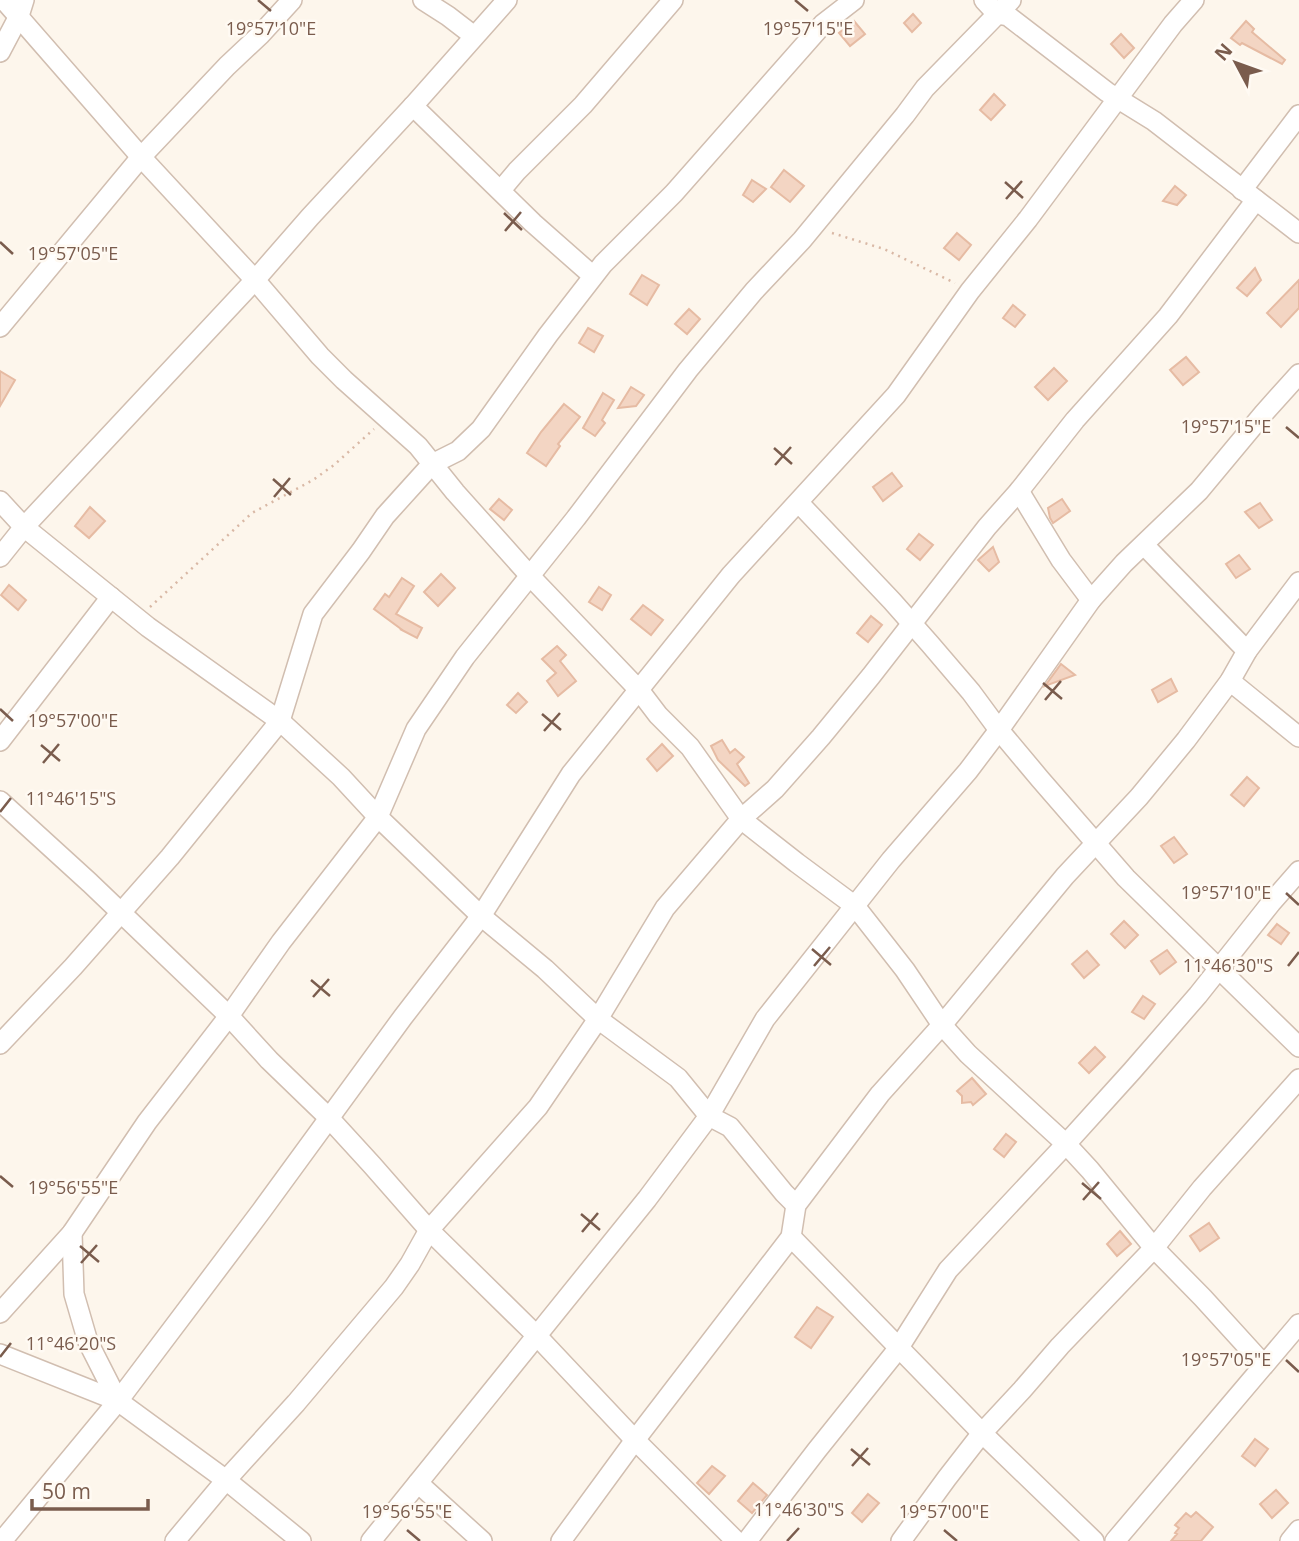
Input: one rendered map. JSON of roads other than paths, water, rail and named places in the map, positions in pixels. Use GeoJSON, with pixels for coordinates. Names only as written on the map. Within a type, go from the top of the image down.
{"type":"FeatureCollection","features":[{"type":"Feature","properties":{"kind":"street"},"geometry":{"type":"LineString","coordinates":[[4,0],[21,8],[141,157],[255,280],[320,356],[418,446],[530,576],[691,747],[741,819],[855,906],[905,970],[942,1025],[968,1054],[1066,1144],[1154,1248],[1264,1365]]}},
{"type":"Feature","properties":{"kind":"street"},"geometry":{"type":"LineString","coordinates":[[0,327],[141,157],[292,0]]}},
{"type":"Feature","properties":{"kind":"street"},"geometry":{"type":"LineString","coordinates":[[423,0],[474,36]]}},
{"type":"Feature","properties":{"kind":"street"},"geometry":{"type":"LineString","coordinates":[[0,557],[24,527],[255,280],[507,0]]}},
{"type":"Feature","properties":{"kind":"street"},"geometry":{"type":"LineString","coordinates":[[501,190],[583,105],[673,0]]}},
{"type":"Feature","properties":{"kind":"street"},"geometry":{"type":"LineString","coordinates":[[0,1044],[73,967],[170,857],[280,721],[313,614],[385,516],[432,464],[458,451],[481,429],[603,264],[674,193],[815,32],[854,0]]}},
{"type":"Feature","properties":{"kind":"street"},"geometry":{"type":"LineString","coordinates":[[2,1541],[118,1401],[402,1017],[481,916],[571,774],[731,575],[896,395],[970,291],[1194,0]]}},
{"type":"Feature","properties":{"kind":"street"},"geometry":{"type":"LineString","coordinates":[[0,1313],[72,1233],[128,1149],[229,1016],[281,942],[378,817],[416,729],[466,657],[688,370],[754,291],[812,228],[925,88],[997,5],[1051,50],[1154,121],[1299,233]]}},
{"type":"Feature","properties":{"kind":"street"},"geometry":{"type":"LineString","coordinates":[[0,52],[21,8]]}},
{"type":"Feature","properties":{"kind":"street"},"geometry":{"type":"LineString","coordinates":[[413,106],[533,223],[593,276]]}},
{"type":"Feature","properties":{"kind":"street"},"geometry":{"type":"LineString","coordinates":[[175,1541],[394,1287],[429,1230],[538,1107],[598,1019],[665,908],[741,819],[775,789],[821,737],[1075,420],[1168,316],[1299,115]]}},
{"type":"Feature","properties":{"kind":"street"},"geometry":{"type":"LineString","coordinates":[[371,1541],[647,1199],[709,1116],[765,1019],[891,860],[968,771],[1091,600],[1124,563],[1199,491],[1299,374]]}},
{"type":"Feature","properties":{"kind":"street"},"geometry":{"type":"LineString","coordinates":[[1019,491],[1060,560],[1091,600]]}},
{"type":"Feature","properties":{"kind":"street"},"geometry":{"type":"LineString","coordinates":[[0,501],[24,527],[138,619],[280,721],[341,776],[378,817],[481,916],[545,969],[598,1019],[678,1078],[709,1116],[730,1127],[796,1205]]}},
{"type":"Feature","properties":{"kind":"street"},"geometry":{"type":"LineString","coordinates":[[799,503],[911,623],[1126,878],[1299,1047]]}},
{"type":"Feature","properties":{"kind":"street"},"geometry":{"type":"LineString","coordinates":[[1144,545],[1247,652]]}},
{"type":"Feature","properties":{"kind":"street"},"geometry":{"type":"LineString","coordinates":[[561,1541],[791,1237],[796,1205],[880,1094],[942,1025],[1065,876],[1139,797],[1186,740],[1299,582]]}},
{"type":"Feature","properties":{"kind":"street"},"geometry":{"type":"LineString","coordinates":[[0,741],[111,597]]}},
{"type":"Feature","properties":{"kind":"street"},"geometry":{"type":"LineString","coordinates":[[1230,681],[1299,737]]}},
{"type":"Feature","properties":{"kind":"street"},"geometry":{"type":"LineString","coordinates":[[0,801],[229,1016],[269,1060],[329,1118],[429,1230],[537,1336],[635,1440],[736,1541]]}},
{"type":"Feature","properties":{"kind":"street"},"geometry":{"type":"LineString","coordinates":[[747,1541],[898,1349],[948,1270],[1066,1144],[1198,995],[1299,871]]}},
{"type":"Feature","properties":{"kind":"street"},"geometry":{"type":"LineString","coordinates":[[901,1541],[982,1433],[1060,1346],[1154,1248],[1202,1188],[1299,1079]]}},
{"type":"Feature","properties":{"kind":"street"},"geometry":{"type":"LineString","coordinates":[[72,1233],[74,1294],[88,1342],[118,1401]]}},
{"type":"Feature","properties":{"kind":"street"},"geometry":{"type":"LineString","coordinates":[[791,1237],[898,1349],[1094,1541]]}},
{"type":"Feature","properties":{"kind":"street"},"geometry":{"type":"LineString","coordinates":[[1115,1541],[1299,1324]]}},
{"type":"Feature","properties":{"kind":"street"},"geometry":{"type":"LineString","coordinates":[[0,1354],[118,1401],[226,1480],[301,1541]]}},
{"type":"Feature","properties":{"kind":"street"},"geometry":{"type":"LineString","coordinates":[[418,1483],[482,1541]]}},
{"type":"Feature","properties":{"kind":"street"},"geometry":{"type":"LineString","coordinates":[[1290,1541],[1299,1530]]}}]}
